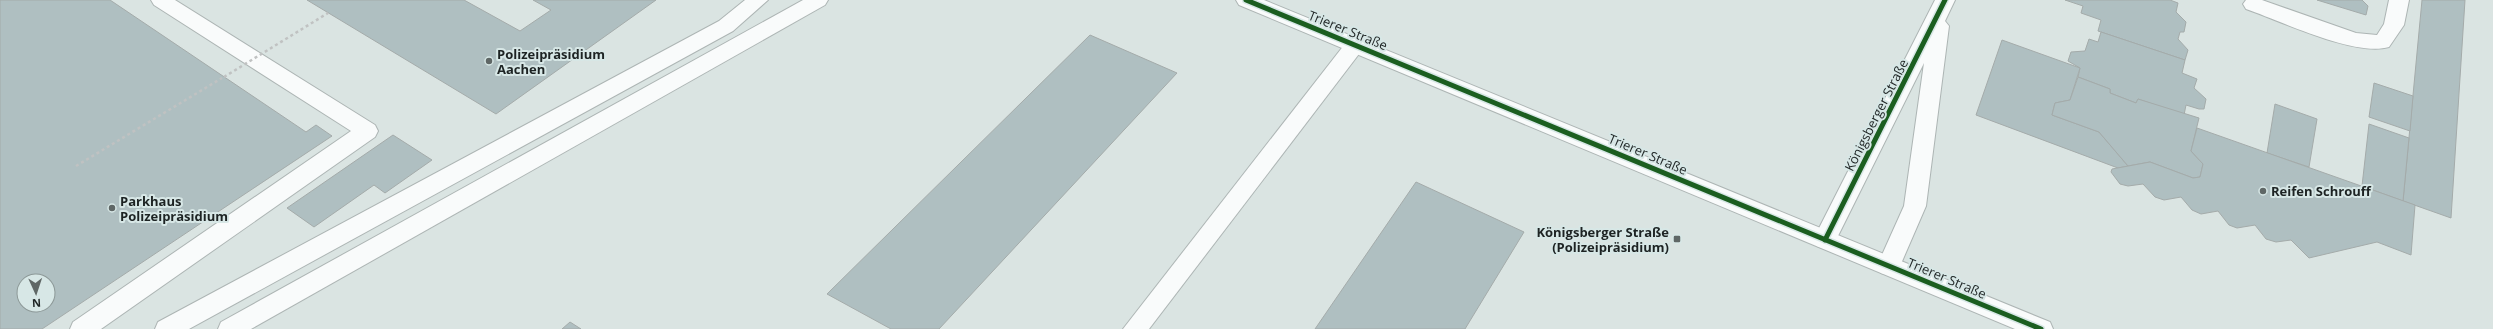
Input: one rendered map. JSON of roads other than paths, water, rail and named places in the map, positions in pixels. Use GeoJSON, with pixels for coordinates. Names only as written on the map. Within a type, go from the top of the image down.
{"type":"FeatureCollection","features":[{"type":"Feature","properties":{"kind":"main road"},"geometry":{"type":"LineString","coordinates":[[82,329],[367,131],[161,0]]}},
{"type":"Feature","properties":{"kind":"main road"},"geometry":{"type":"LineString","coordinates":[[167,329],[726,26],[758,0]]}},
{"type":"Feature","properties":{"kind":"main road"},"geometry":{"type":"LineString","coordinates":[[230,329],[818,0]]}},
{"type":"Feature","properties":{"kind":"main road","name":"Trierer Straße"},"geometry":{"type":"LineString","coordinates":[[1246,0],[2040,329]]}},
{"type":"Feature","properties":{"kind":"main road"},"geometry":{"type":"LineString","coordinates":[[2253,4],[2354,40],[2382,42],[2394,25],[2399,0]]}},
{"type":"Feature","properties":{"kind":"main road","name":"Königsberger Straße"},"geometry":{"type":"LineString","coordinates":[[1825,240],[1943,6]]}},
{"type":"Feature","properties":{"kind":"main road","name":"Königsberger Straße"},"geometry":{"type":"LineString","coordinates":[[1889,266],[1915,206],[1943,6]]}},
{"type":"Feature","properties":{"kind":"main road"},"geometry":{"type":"LineString","coordinates":[[1135,329],[1355,45]]}},
{"type":"Feature","properties":{"kind":"place","name":"Polizeipräsidium Aachen"},"geometry":{"type":"Point","coordinates":[489,61]}},
{"type":"Feature","properties":{"kind":"place","name":"Reifen Schrouff"},"geometry":{"type":"Point","coordinates":[2263,191]}},
{"type":"Feature","properties":{"kind":"place","name":"Parkhaus Polizeipräsidium"},"geometry":{"type":"Point","coordinates":[112,208]}},
{"type":"Feature","properties":{"kind":"place","name":"Königsberger Straße (Polizeipräsidium)"},"geometry":{"type":"Point","coordinates":[1677,239]}}]}
